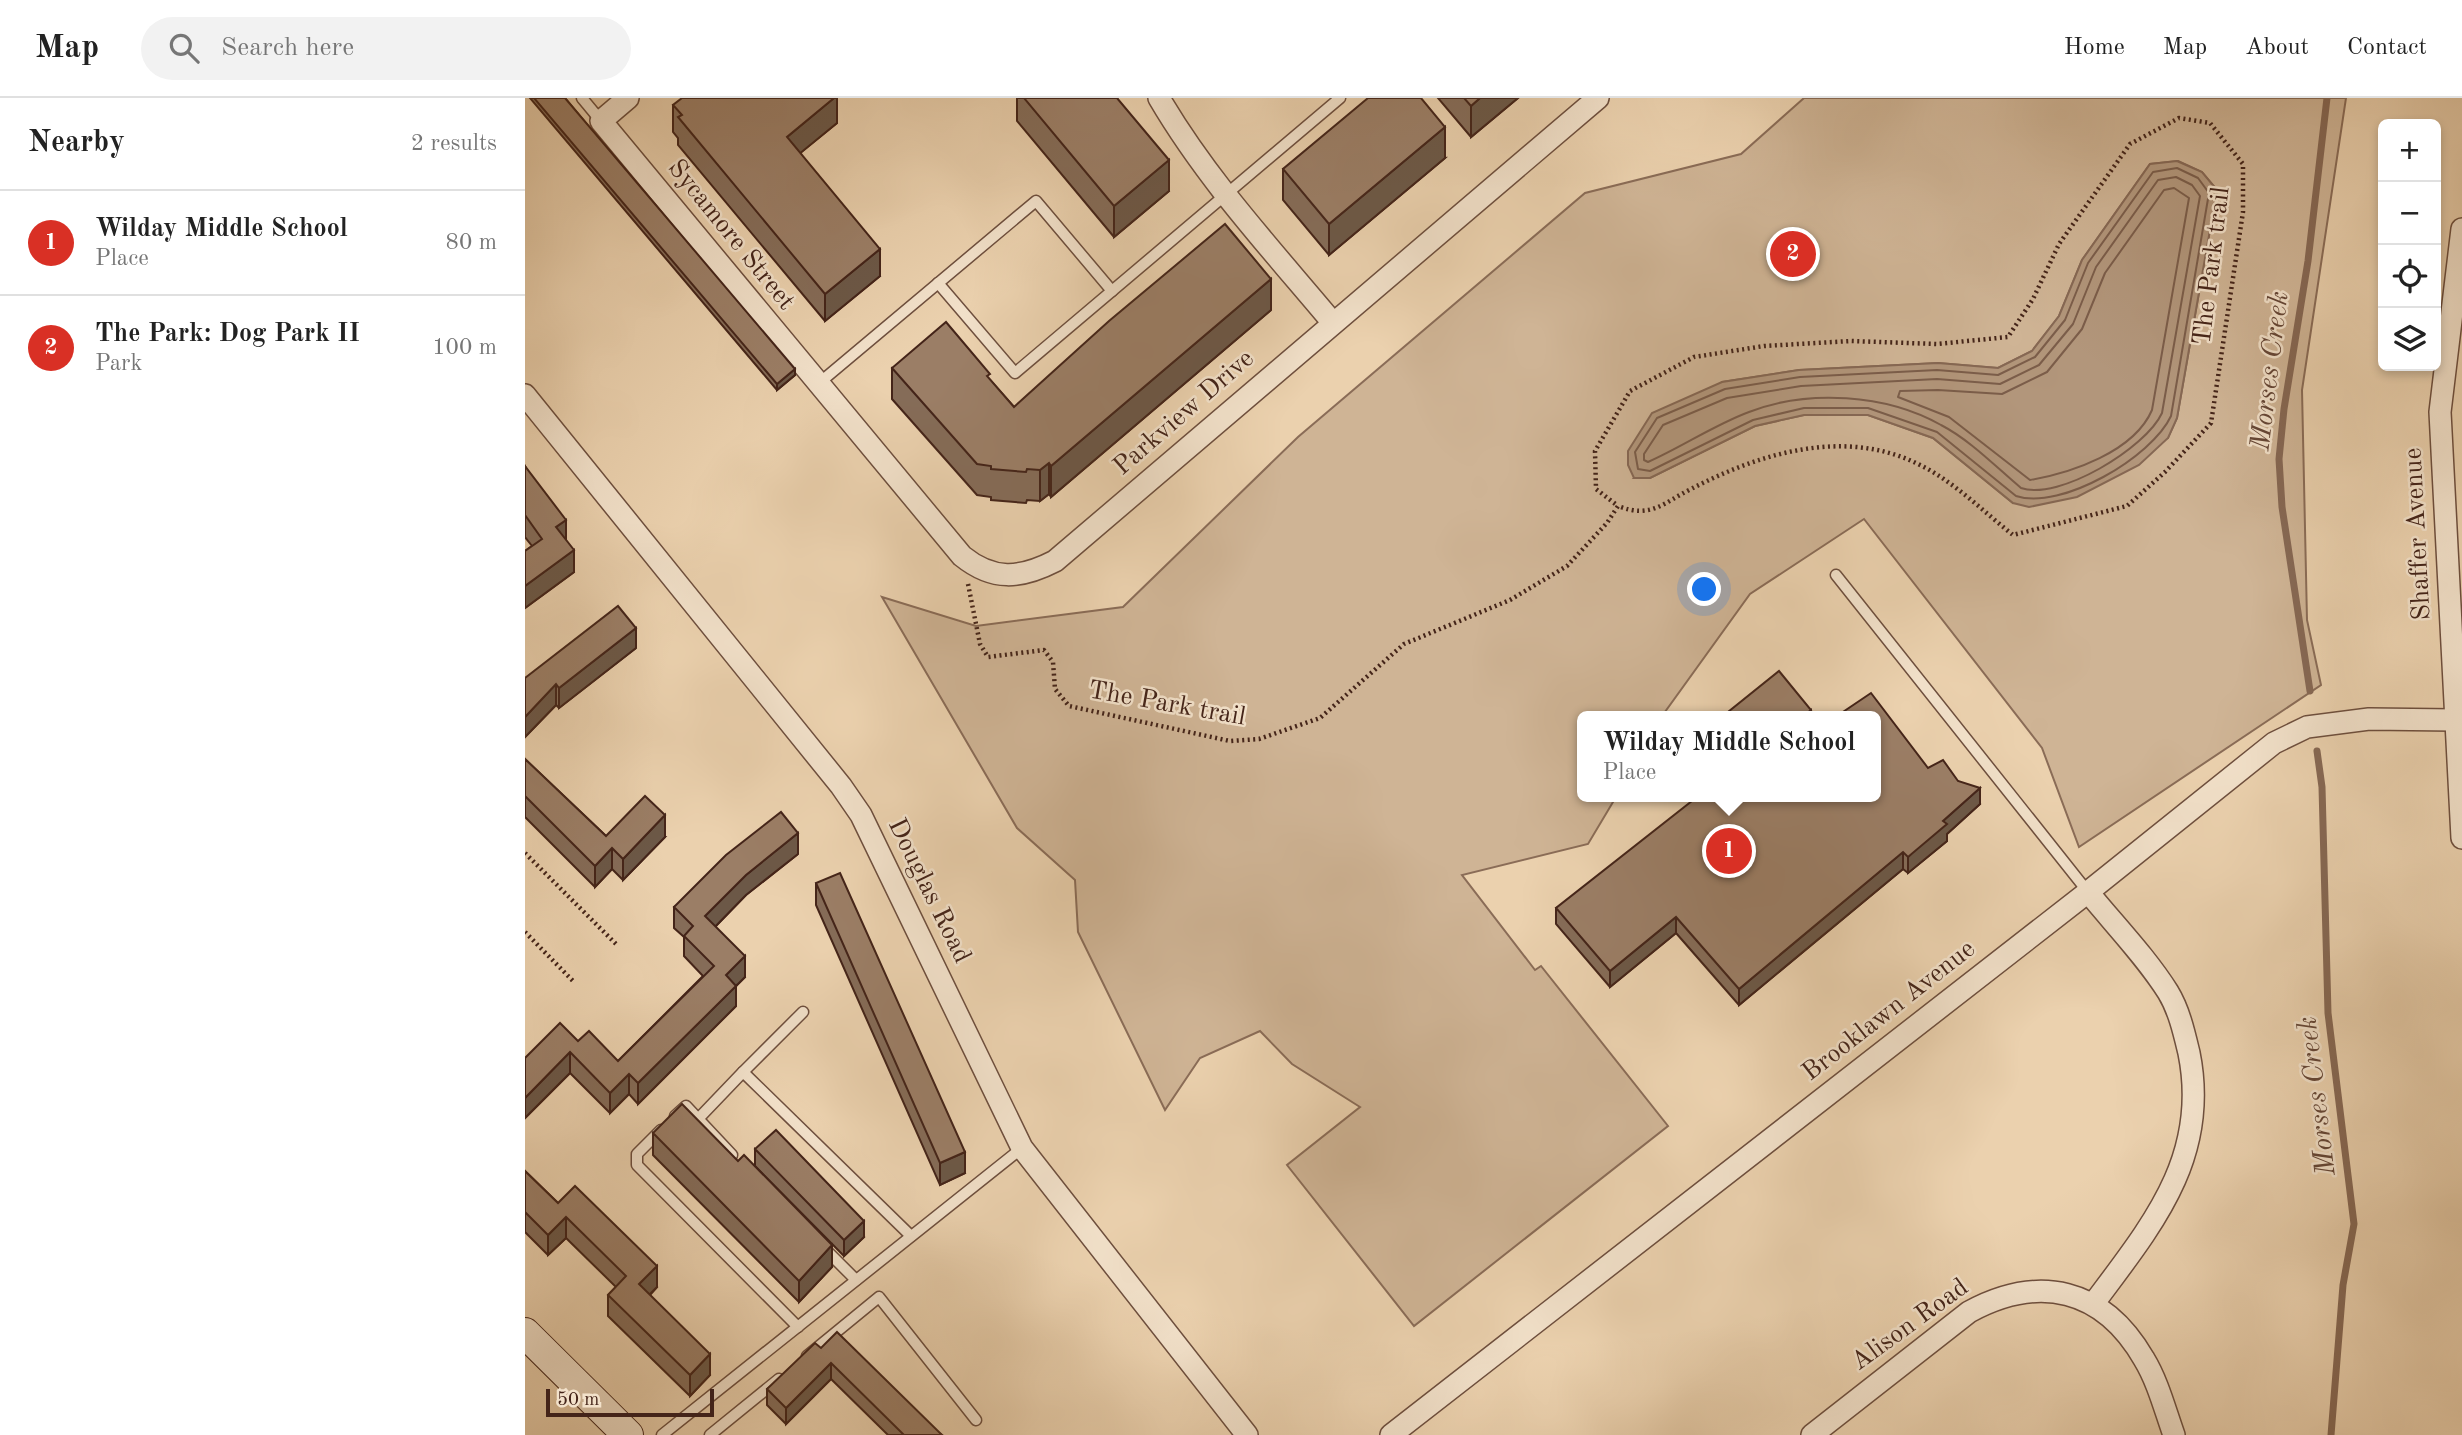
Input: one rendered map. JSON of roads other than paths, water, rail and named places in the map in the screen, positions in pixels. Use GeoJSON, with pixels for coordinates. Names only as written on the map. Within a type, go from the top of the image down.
{"type":"FeatureCollection","features":[{"type":"Feature","properties":{"kind":"main road"},"geometry":{"type":"LineString","coordinates":[[525,1333],[628,1435]]}},
{"type":"Feature","properties":{"kind":"street"},"geometry":{"type":"LineString","coordinates":[[601,121],[628,98]]}},
{"type":"Feature","properties":{"kind":"street"},"geometry":{"type":"LineString","coordinates":[[1160,98],[1188,145],[1333,323]]}},
{"type":"Feature","properties":{"kind":"street","name":"Parkview Drive"},"geometry":{"type":"LineString","coordinates":[[817,384],[962,556],[980,570],[1003,575],[1033,572],[1055,561],[1598,98]]}},
{"type":"Feature","properties":{"kind":"street","name":"Sycamore Street"},"geometry":{"type":"LineString","coordinates":[[601,121],[817,384]]}},
{"type":"Feature","properties":{"kind":"street","name":"Shaffer Avenue"},"geometry":{"type":"LineString","coordinates":[[2462,229],[2440,412],[2462,838]]}},
{"type":"Feature","properties":{"kind":"street","name":"Douglas Road"},"geometry":{"type":"LineString","coordinates":[[525,395],[841,786],[861,815],[1023,1148],[1247,1435]]}},
{"type":"Feature","properties":{"kind":"street","name":"Brooklawn Avenue"},"geometry":{"type":"LineString","coordinates":[[1391,1435],[2088,892],[2274,743],[2307,726],[2369,719],[2454,720]]}},
{"type":"Feature","properties":{"kind":"street"},"geometry":{"type":"LineString","coordinates":[[2088,892],[2169,992],[2185,1037],[2193,1084],[2190,1132],[2173,1189],[2155,1220],[2094,1303],[2130,1338],[2145,1360],[2174,1435]]}},
{"type":"Feature","properties":{"kind":"street","name":"Alison Road"},"geometry":{"type":"LineString","coordinates":[[1812,1435],[1969,1312],[1991,1300],[2017,1292],[2042,1290],[2068,1293],[2094,1303]]}},
{"type":"Feature","properties":{"kind":"lane"},"geometry":{"type":"LineString","coordinates":[[582,98],[601,121]]}},
{"type":"Feature","properties":{"kind":"lane"},"geometry":{"type":"LineString","coordinates":[[938,283],[1014,373],[1340,98]]}},
{"type":"Feature","properties":{"kind":"lane"},"geometry":{"type":"LineString","coordinates":[[817,384],[1036,201],[1112,291]]}},
{"type":"Feature","properties":{"kind":"lane"},"geometry":{"type":"LineString","coordinates":[[1836,575],[2088,892]]}},
{"type":"Feature","properties":{"kind":"lane"},"geometry":{"type":"LineString","coordinates":[[698,1119],[803,1012]]}},
{"type":"Feature","properties":{"kind":"lane"},"geometry":{"type":"LineString","coordinates":[[743,1072],[911,1236]]}},
{"type":"Feature","properties":{"kind":"lane"},"geometry":{"type":"LineString","coordinates":[[741,1165],[685,1106],[637,1154],[637,1165],[797,1327]]}},
{"type":"Feature","properties":{"kind":"lane"},"geometry":{"type":"LineString","coordinates":[[662,1435],[1023,1148]]}},
{"type":"Feature","properties":{"kind":"lane"},"geometry":{"type":"LineString","coordinates":[[812,1236],[856,1280]]}},
{"type":"Feature","properties":{"kind":"lane"},"geometry":{"type":"LineString","coordinates":[[795,1366],[879,1297],[976,1420]]}},
{"type":"Feature","properties":{"kind":"lane"},"geometry":{"type":"LineString","coordinates":[[711,1435],[784,1375]]}},
{"type":"Feature","properties":{"kind":"water"},"geometry":{"type":"Polygon","coordinates":[[[2177,161],[2202,172],[2217,190],[2177,418],[2168,438],[2139,465],[2077,497],[2029,507],[2013,503],[1933,438],[1868,415],[1804,415],[1755,426],[1650,478],[1634,478],[1628,465],[1628,451],[1652,413],[1722,382],[1799,370],[1938,363],[1998,368],[2032,351],[2059,316],[2082,260],[2150,164],[2177,161]]]}},
{"type":"Feature","properties":{"kind":"waterway","name":"Morses Creek"},"geometry":{"type":"LineString","coordinates":[[2310,691],[2282,507],[2279,459],[2284,409],[2308,261],[2327,98]]}},
{"type":"Feature","properties":{"kind":"waterway","name":"Morses Creek"},"geometry":{"type":"LineString","coordinates":[[2317,751],[2322,787],[2328,1013],[2354,1224],[2343,1285],[2331,1435]]}},
{"type":"Feature","properties":{"kind":"place","name":"The Park: Dog Park II"},"geometry":{"type":"Point","coordinates":[1793,254]}},
{"type":"Feature","properties":{"kind":"place","name":"Wilday Middle School"},"geometry":{"type":"Point","coordinates":[1729,851]}}]}
